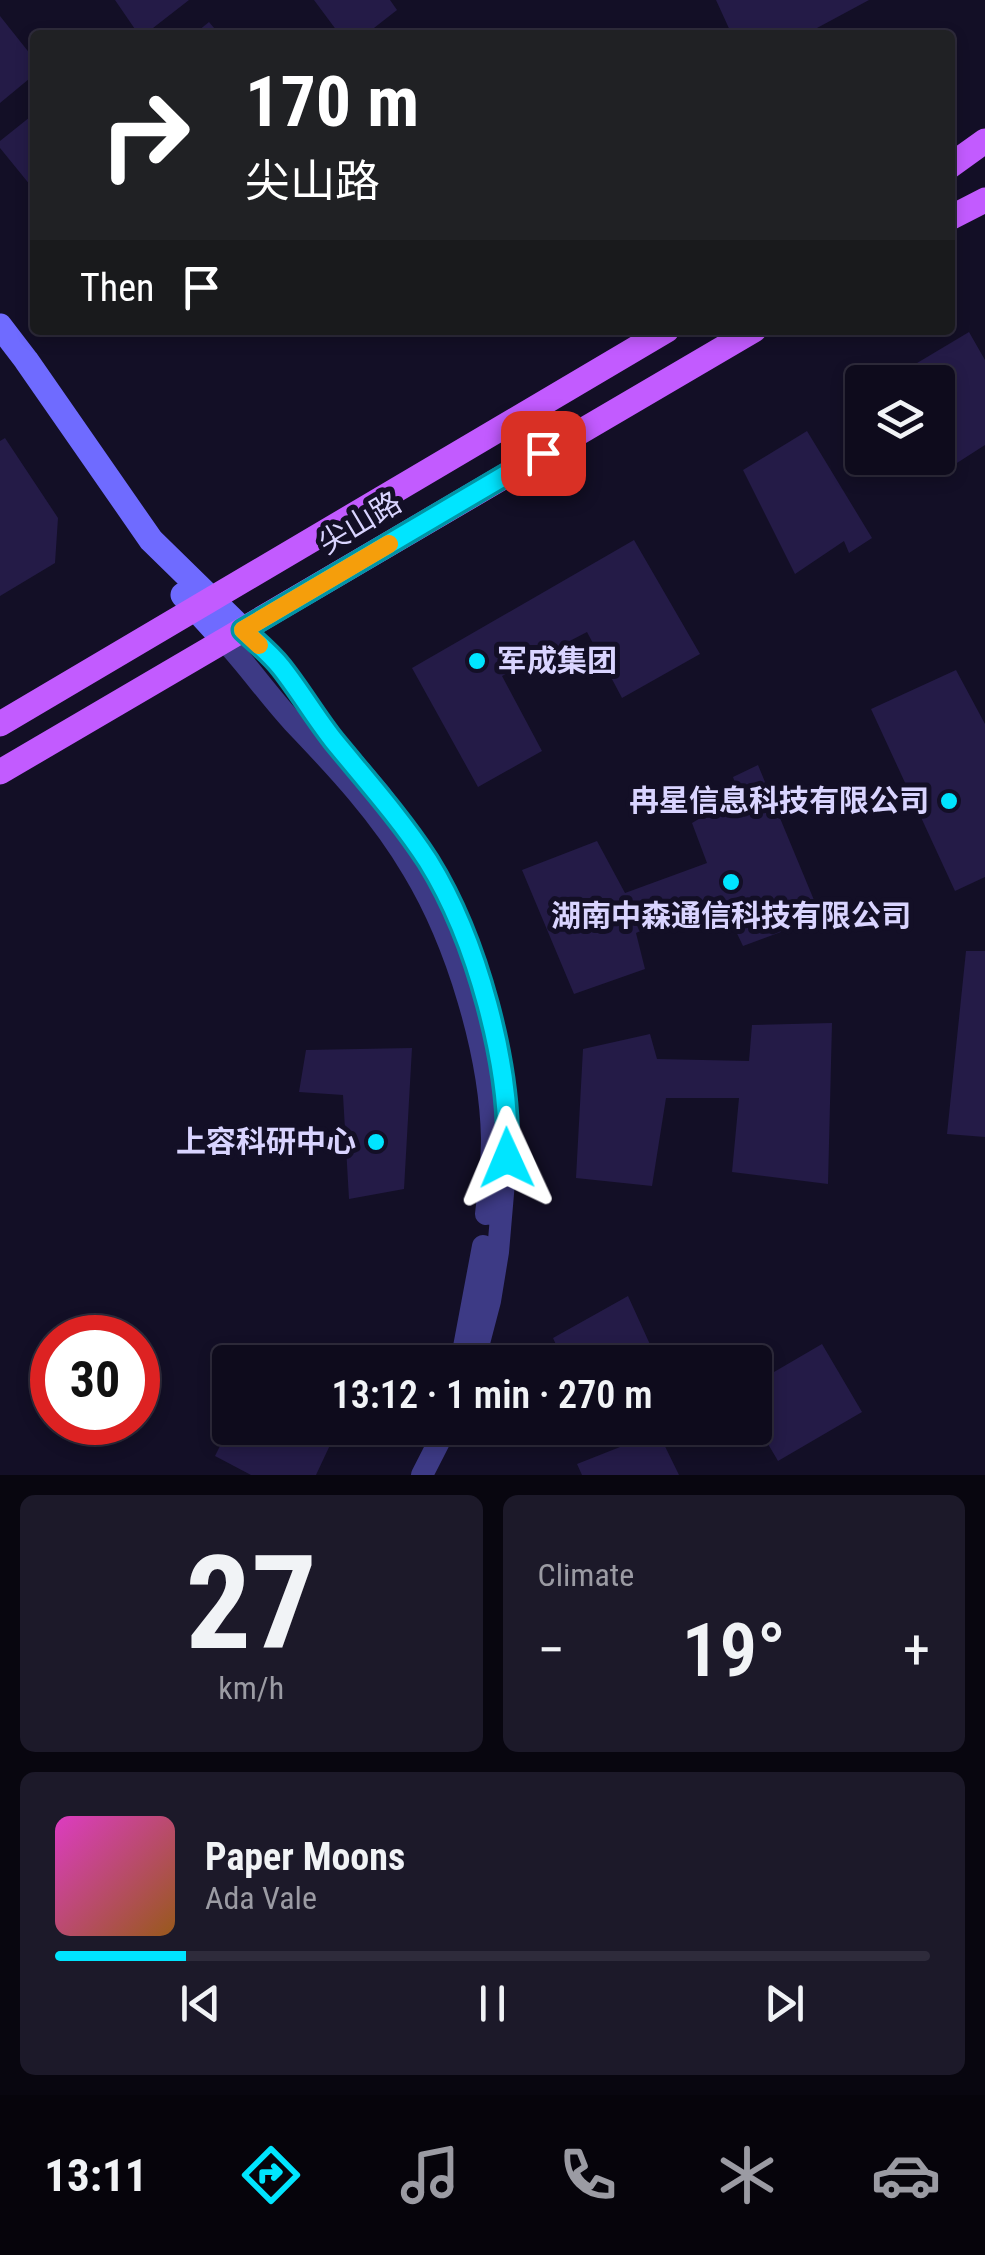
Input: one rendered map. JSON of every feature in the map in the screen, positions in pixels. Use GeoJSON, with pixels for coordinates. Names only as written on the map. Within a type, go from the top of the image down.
{"type":"FeatureCollection","features":[{"type":"Feature","properties":{"kind":"main road"},"geometry":{"type":"LineString","coordinates":[[955,162],[985,141]]}},
{"type":"Feature","properties":{"kind":"main road"},"geometry":{"type":"LineString","coordinates":[[955,215],[985,200]]}},
{"type":"Feature","properties":{"kind":"main road","name":"尖山路"},"geometry":{"type":"LineString","coordinates":[[0,724],[658,335]]}},
{"type":"Feature","properties":{"kind":"main road","name":"尖山路"},"geometry":{"type":"LineString","coordinates":[[0,772],[745,335]]}},
{"type":"Feature","properties":{"kind":"street"},"geometry":{"type":"LineString","coordinates":[[0,326],[151,540],[204,604]]}},
{"type":"Feature","properties":{"kind":"street"},"geometry":{"type":"LineString","coordinates":[[0,346],[141,548],[234,635],[281,667],[429,862],[460,926],[486,1000],[503,1080],[508,1135],[498,1252],[478,1345]]}},
{"type":"Feature","properties":{"kind":"street"},"geometry":{"type":"LineString","coordinates":[[234,635],[259,679],[358,793],[414,870],[446,934],[468,1002],[485,1069],[492,1138],[483,1251],[463,1345]]}},
{"type":"Feature","properties":{"kind":"street"},"geometry":{"type":"LineString","coordinates":[[406,1475],[422,1445]]}},
{"type":"Feature","properties":{"kind":"street"},"geometry":{"type":"LineString","coordinates":[[422,1475],[437,1445]]}},
{"type":"Feature","properties":{"kind":"building"},"geometry":{"type":"Polygon","coordinates":[[[115,0],[189,0],[150,30],[136,30],[115,0]]]}},
{"type":"Feature","properties":{"kind":"building"},"geometry":{"type":"Polygon","coordinates":[[[314,0],[390,0],[397,10],[371,30],[336,30],[314,0]]]}},
{"type":"Feature","properties":{"kind":"building"},"geometry":{"type":"Polygon","coordinates":[[[716,0],[869,0],[813,30],[730,30],[716,0]]]}},
{"type":"Feature","properties":{"kind":"building"},"geometry":{"type":"Polygon","coordinates":[[[0,16],[30,54],[30,78],[0,103],[0,16]]]}},
{"type":"Feature","properties":{"kind":"building"},"geometry":{"type":"Polygon","coordinates":[[[209,22],[216,30],[199,30],[209,22]]]}},
{"type":"Feature","properties":{"kind":"building"},"geometry":{"type":"Polygon","coordinates":[[[30,117],[30,185],[0,148],[0,141],[30,117]]]}},
{"type":"Feature","properties":{"kind":"building"},"geometry":{"type":"Polygon","coordinates":[[[969,332],[985,360],[985,445],[955,464],[955,365],[914,365],[969,332]]]}},
{"type":"Feature","properties":{"kind":"building"},"geometry":{"type":"Polygon","coordinates":[[[807,431],[872,538],[849,553],[844,541],[795,574],[743,470],[807,431]]]}},
{"type":"Feature","properties":{"kind":"building"},"geometry":{"type":"Polygon","coordinates":[[[5,438],[58,518],[55,563],[0,596],[0,441],[5,438]]]}},
{"type":"Feature","properties":{"kind":"building","name":"军成集团"},"geometry":{"type":"Polygon","coordinates":[[[634,540],[700,654],[622,698],[587,632],[502,676],[542,751],[478,787],[412,668],[634,540]]]}},
{"type":"Feature","properties":{"kind":"building","name":"冉星信息科技有限公司"},"geometry":{"type":"Polygon","coordinates":[[[956,670],[985,724],[985,877],[955,891],[871,709],[956,670]]]}},
{"type":"Feature","properties":{"kind":"building","name":"湖南中森通信科技有限公司"},"geometry":{"type":"Polygon","coordinates":[[[758,765],[821,917],[743,946],[719,896],[636,933],[645,969],[574,994],[522,870],[597,841],[625,893],[707,863],[692,823],[739,795],[733,777],[758,765]]]}},
{"type":"Feature","properties":{"kind":"building"},"geometry":{"type":"Polygon","coordinates":[[[966,951],[985,951],[985,1137],[947,1134],[966,951]]]}},
{"type":"Feature","properties":{"kind":"building"},"geometry":{"type":"Polygon","coordinates":[[[832,1023],[828,1184],[732,1172],[739,1098],[666,1098],[652,1186],[576,1178],[583,1049],[650,1034],[657,1059],[749,1061],[752,1025],[832,1023]]]}},
{"type":"Feature","properties":{"kind":"building","name":"上容科研中心"},"geometry":{"type":"Polygon","coordinates":[[[412,1048],[404,1189],[349,1199],[343,1095],[299,1092],[306,1050],[412,1048]]]}},
{"type":"Feature","properties":{"kind":"building"},"geometry":{"type":"Polygon","coordinates":[[[628,1296],[650,1345],[556,1345],[553,1338],[628,1296]]]}},
{"type":"Feature","properties":{"kind":"building"},"geometry":{"type":"Polygon","coordinates":[[[822,1344],[862,1412],[778,1461],[769,1445],[772,1445],[772,1373],[822,1344]]]}},
{"type":"Feature","properties":{"kind":"building"},"geometry":{"type":"Polygon","coordinates":[[[220,1445],[330,1445],[316,1475],[251,1475],[215,1456],[220,1445]]]}},
{"type":"Feature","properties":{"kind":"building"},"geometry":{"type":"Polygon","coordinates":[[[625,1445],[664,1445],[679,1475],[582,1475],[577,1464],[625,1445]]]}},
{"type":"Feature","properties":{"kind":"slow traffic"},"geometry":{"type":"LineString","coordinates":[[259,645],[243,630],[389,544]]}},
{"type":"Feature","properties":{"kind":"place","name":"军成集团"},"geometry":{"type":"Point","coordinates":[477,661]}},
{"type":"Feature","properties":{"kind":"place","name":"冉星信息科技有限公司"},"geometry":{"type":"Point","coordinates":[949,801]}},
{"type":"Feature","properties":{"kind":"place","name":"湖南中森通信科技有限公司"},"geometry":{"type":"Point","coordinates":[731,882]}},
{"type":"Feature","properties":{"kind":"place","name":"上容科研中心"},"geometry":{"type":"Point","coordinates":[376,1142]}},
{"type":"Feature","properties":{"kind":"route"},"geometry":{"type":"LineString","coordinates":[[507,1158],[503,1080],[486,1000],[460,926],[429,862],[281,667],[243,630],[543,453]]}}]}
